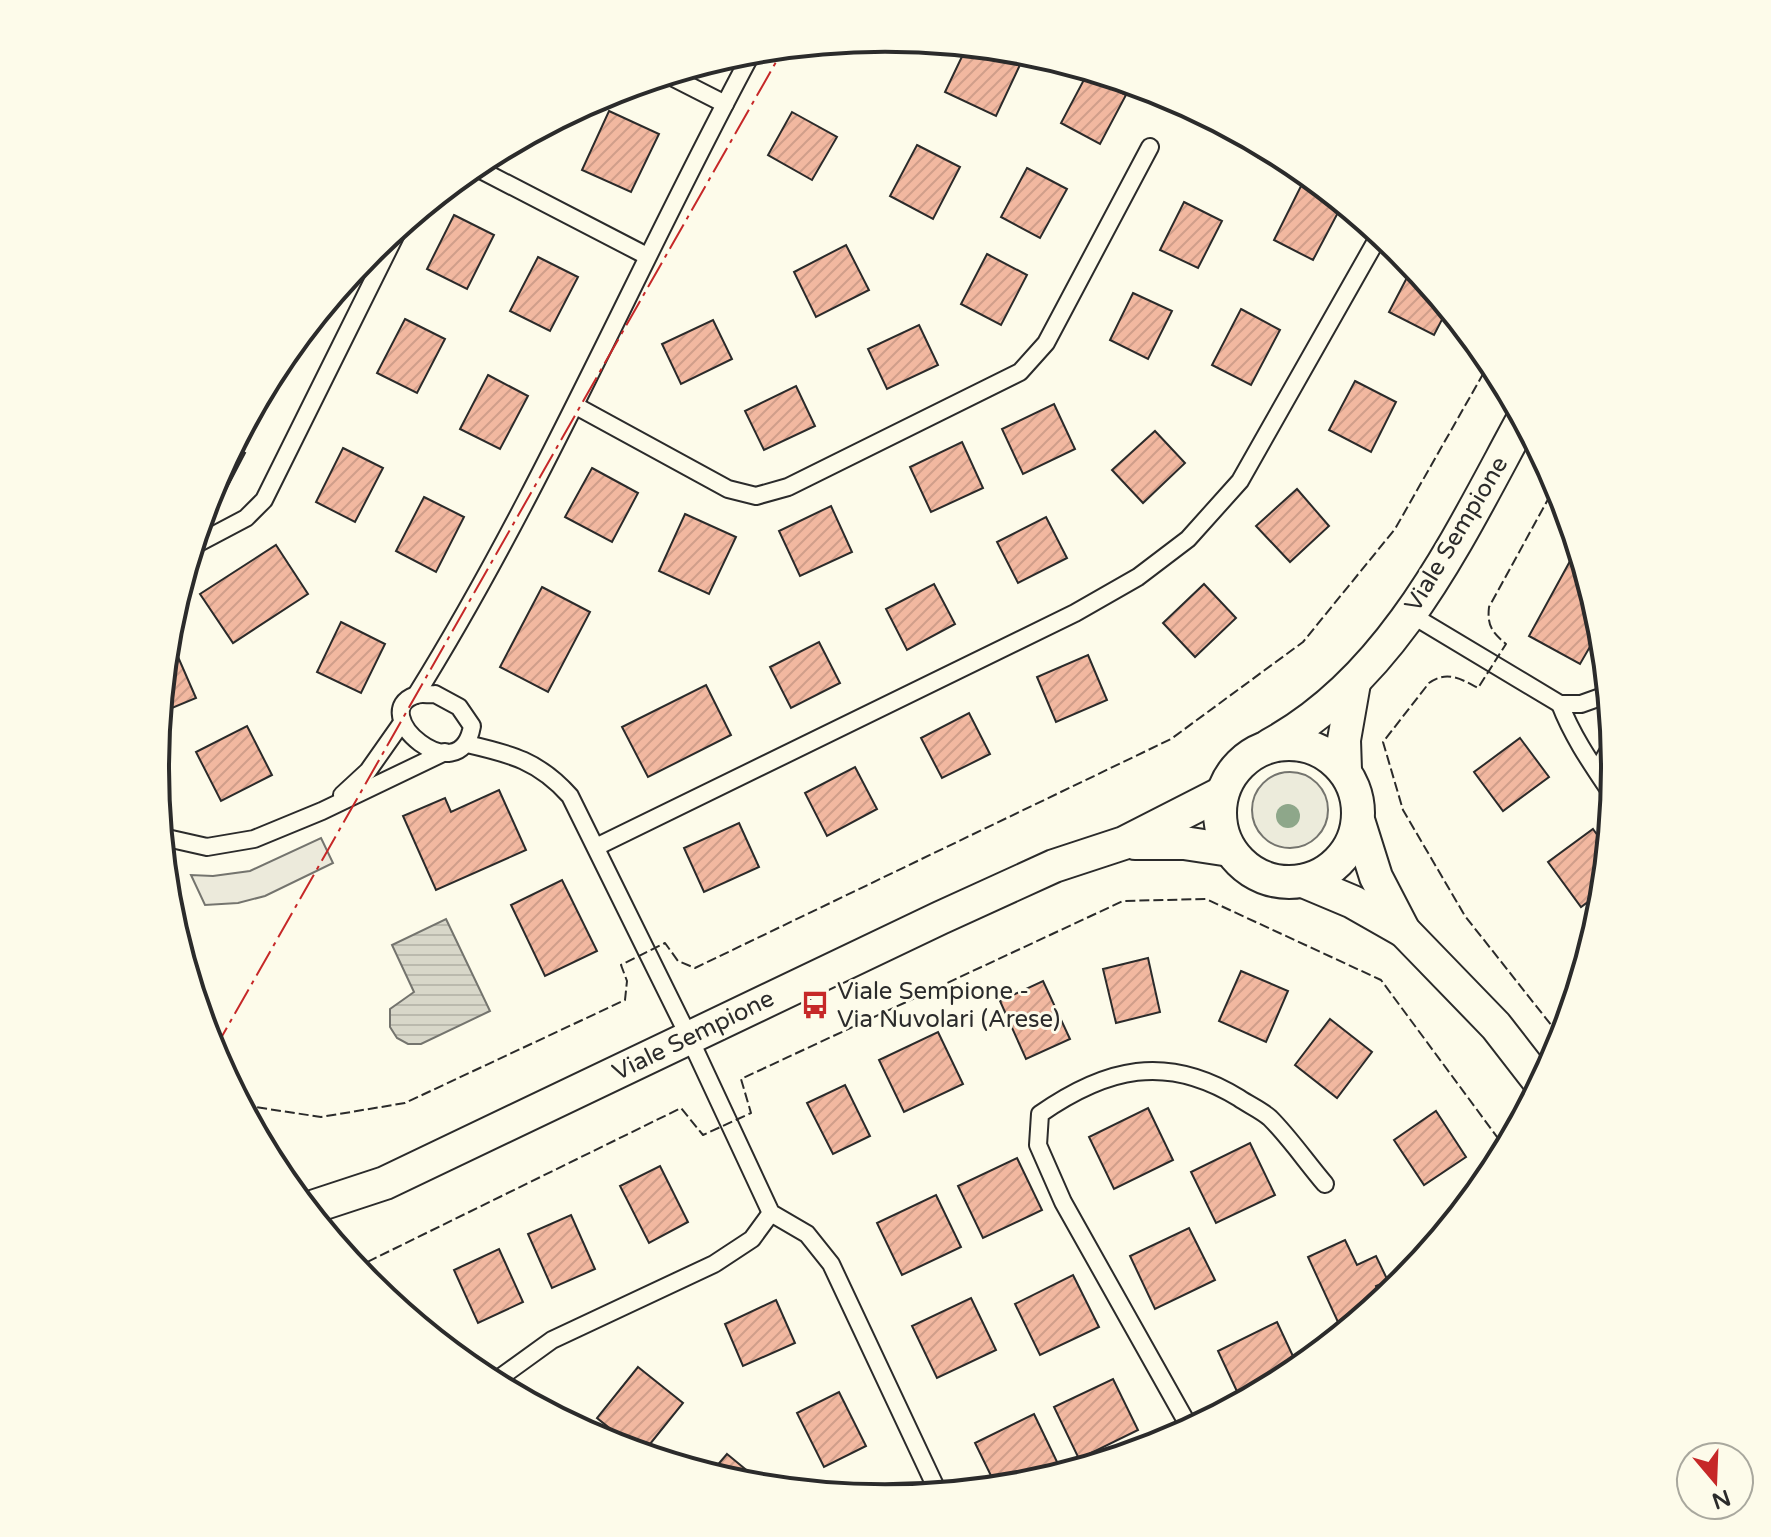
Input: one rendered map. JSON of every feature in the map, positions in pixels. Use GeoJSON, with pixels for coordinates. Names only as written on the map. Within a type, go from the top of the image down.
{"type":"FeatureCollection","features":[{"type":"Feature","properties":{"kind":"street","name":"Viale Sempione"},"geometry":{"type":"LineString","coordinates":[[1270,745],[1298,730],[1354,683],[1410,614],[1449,553],[1517,430]]}},
{"type":"Feature","properties":{"kind":"street","name":"Viale Sempione"},"geometry":{"type":"LineString","coordinates":[[1345,770],[1344,740],[1354,683]]}},
{"type":"Feature","properties":{"kind":"street"},"geometry":{"type":"LineString","coordinates":[[1291,743],[1311,746],[1330,756],[1345,770],[1359,804],[1359,823],[1353,843],[1340,861],[1323,874],[1303,881],[1282,882],[1261,877],[1243,866],[1230,850],[1222,832],[1219,813],[1222,793],[1240,763],[1270,745],[1291,743]]}},
{"type":"Feature","properties":{"kind":"street","name":"Viale Sempione"},"geometry":{"type":"LineString","coordinates":[[317,1205],[385,1183],[1040,872],[1124,843],[1222,793]]}},
{"type":"Feature","properties":{"kind":"street"},"geometry":{"type":"LineString","coordinates":[[1359,823],[1376,877],[1404,931]]}},
{"type":"Feature","properties":{"kind":"street","name":"Viale Sempione"},"geometry":{"type":"LineString","coordinates":[[1124,843],[1184,843],[1230,850]]}},
{"type":"Feature","properties":{"kind":"street"},"geometry":{"type":"LineString","coordinates":[[1303,881],[1353,902],[1404,931],[1496,1026],[1533,1074]]}},
{"type":"Feature","properties":{"kind":"lane"},"geometry":{"type":"LineString","coordinates":[[445,752],[421,744],[401,724],[399,715],[406,703],[416,695],[450,639],[576,406],[647,256],[745,66]]}},
{"type":"Feature","properties":{"kind":"lane"},"geometry":{"type":"LineString","coordinates":[[681,82],[725,104]]}},
{"type":"Feature","properties":{"kind":"lane"},"geometry":{"type":"LineString","coordinates":[[576,406],[728,489],[756,496],[788,487],[1020,372],[1046,343],[1150,147]]}},
{"type":"Feature","properties":{"kind":"lane"},"geometry":{"type":"LineString","coordinates":[[487,173],[647,256]]}},
{"type":"Feature","properties":{"kind":"lane"},"geometry":{"type":"LineString","coordinates":[[596,847],[1075,613],[1138,577],[1188,539],[1240,481],[1374,245]]}},
{"type":"Feature","properties":{"kind":"lane"},"geometry":{"type":"LineString","coordinates":[[207,539],[246,518],[264,500],[385,256]]}},
{"type":"Feature","properties":{"kind":"lane"},"geometry":{"type":"LineString","coordinates":[[1410,614],[1560,704],[1581,704],[1598,698]]}},
{"type":"Feature","properties":{"kind":"lane"},"geometry":{"type":"LineString","coordinates":[[435,694],[450,639]]}},
{"type":"Feature","properties":{"kind":"lane"},"geometry":{"type":"LineString","coordinates":[[173,839],[207,847],[254,839],[467,744],[472,726],[467,716],[448,699],[435,694],[416,695]]}},
{"type":"Feature","properties":{"kind":"lane"},"geometry":{"type":"LineString","coordinates":[[1560,704],[1568,726],[1602,778]]}},
{"type":"Feature","properties":{"kind":"lane"},"geometry":{"type":"LineString","coordinates":[[322,811],[368,771],[401,724]]}},
{"type":"Feature","properties":{"kind":"lane"},"geometry":{"type":"LineString","coordinates":[[467,744],[513,754],[555,780],[570,796],[689,1037],[771,1213],[807,1234],[831,1264],[934,1483]]}},
{"type":"Feature","properties":{"kind":"lane"},"geometry":{"type":"LineString","coordinates":[[1597,771],[1602,763]]}},
{"type":"Feature","properties":{"kind":"lane"},"geometry":{"type":"LineString","coordinates":[[1185,1419],[1063,1202],[1038,1145],[1040,1114],[1073,1091],[1123,1073],[1173,1071],[1219,1086],[1269,1117],[1325,1184]]}},
{"type":"Feature","properties":{"kind":"lane"},"geometry":{"type":"LineString","coordinates":[[503,1374],[552,1340],[714,1264],[752,1239],[771,1213]]}},
{"type":"Feature","properties":{"kind":"shaded area"},"geometry":{"type":"Polygon","coordinates":[[[1290,772],[1305,775],[1317,783],[1325,795],[1328,810],[1325,825],[1317,837],[1305,845],[1290,848],[1275,845],[1263,837],[1255,825],[1252,810],[1255,795],[1263,783],[1275,775],[1290,772]]]}},
{"type":"Feature","properties":{"kind":"shaded area"},"geometry":{"type":"Polygon","coordinates":[[[321,838],[333,863],[265,896],[238,903],[205,905],[191,875],[213,876],[250,871],[321,838]]]}},
{"type":"Feature","properties":{"kind":"shaded area"},"geometry":{"type":"Polygon","coordinates":[[[446,919],[490,1011],[421,1044],[408,1044],[397,1038],[390,1027],[390,1009],[414,992],[392,945],[446,919]]]}},
{"type":"Feature","properties":{"kind":"building"},"geometry":{"type":"Polygon","coordinates":[[[962,57],[1020,65],[996,116],[945,92],[962,57]]]}},
{"type":"Feature","properties":{"kind":"building"},"geometry":{"type":"Polygon","coordinates":[[[1084,80],[1126,95],[1100,144],[1061,123],[1084,80]]]}},
{"type":"Feature","properties":{"kind":"building"},"geometry":{"type":"Polygon","coordinates":[[[609,111],[659,134],[631,192],[582,170],[609,111]]]}},
{"type":"Feature","properties":{"kind":"building"},"geometry":{"type":"Polygon","coordinates":[[[792,112],[837,137],[812,180],[768,155],[792,112]]]}},
{"type":"Feature","properties":{"kind":"building"},"geometry":{"type":"Polygon","coordinates":[[[917,145],[960,167],[933,219],[890,196],[917,145]]]}},
{"type":"Feature","properties":{"kind":"building"},"geometry":{"type":"Polygon","coordinates":[[[1027,168],[1067,189],[1040,238],[1001,217],[1027,168]]]}},
{"type":"Feature","properties":{"kind":"building"},"geometry":{"type":"Polygon","coordinates":[[[1301,185],[1338,213],[1313,260],[1274,240],[1301,185]]]}},
{"type":"Feature","properties":{"kind":"building"},"geometry":{"type":"Polygon","coordinates":[[[1184,202],[1222,221],[1198,268],[1160,250],[1184,202]]]}},
{"type":"Feature","properties":{"kind":"building"},"geometry":{"type":"Polygon","coordinates":[[[454,215],[494,235],[467,289],[427,269],[454,215]]]}},
{"type":"Feature","properties":{"kind":"building"},"geometry":{"type":"Polygon","coordinates":[[[846,245],[869,290],[816,317],[794,272],[846,245]]]}},
{"type":"Feature","properties":{"kind":"building"},"geometry":{"type":"Polygon","coordinates":[[[987,254],[1027,275],[1001,325],[961,304],[987,254]]]}},
{"type":"Feature","properties":{"kind":"building"},"geometry":{"type":"Polygon","coordinates":[[[538,257],[578,277],[550,331],[510,311],[538,257]]]}},
{"type":"Feature","properties":{"kind":"building"},"geometry":{"type":"Polygon","coordinates":[[[1407,278],[1443,318],[1434,335],[1389,312],[1407,278]]]}},
{"type":"Feature","properties":{"kind":"building"},"geometry":{"type":"Polygon","coordinates":[[[1133,293],[1172,311],[1148,359],[1110,340],[1133,293]]]}},
{"type":"Feature","properties":{"kind":"building"},"geometry":{"type":"Polygon","coordinates":[[[1241,309],[1280,330],[1251,385],[1212,365],[1241,309]]]}},
{"type":"Feature","properties":{"kind":"building"},"geometry":{"type":"Polygon","coordinates":[[[405,319],[445,339],[417,393],[377,373],[405,319]]]}},
{"type":"Feature","properties":{"kind":"building"},"geometry":{"type":"Polygon","coordinates":[[[713,320],[732,359],[681,384],[662,344],[713,320]]]}},
{"type":"Feature","properties":{"kind":"building"},"geometry":{"type":"Polygon","coordinates":[[[919,325],[938,365],[887,389],[868,349],[919,325]]]}},
{"type":"Feature","properties":{"kind":"building"},"geometry":{"type":"Polygon","coordinates":[[[488,375],[528,396],[500,449],[460,429],[488,375]]]}},
{"type":"Feature","properties":{"kind":"building"},"geometry":{"type":"Polygon","coordinates":[[[1355,381],[1396,402],[1371,452],[1329,430],[1355,381]]]}},
{"type":"Feature","properties":{"kind":"building"},"geometry":{"type":"Polygon","coordinates":[[[796,386],[815,426],[764,450],[745,411],[796,386]]]}},
{"type":"Feature","properties":{"kind":"building"},"geometry":{"type":"Polygon","coordinates":[[[1054,404],[1075,449],[1023,474],[1002,429],[1054,404]]]}},
{"type":"Feature","properties":{"kind":"building"},"geometry":{"type":"Polygon","coordinates":[[[1155,431],[1185,463],[1143,503],[1112,470],[1155,431]]]}},
{"type":"Feature","properties":{"kind":"building"},"geometry":{"type":"Polygon","coordinates":[[[962,442],[983,488],[931,512],[910,467],[962,442]]]}},
{"type":"Feature","properties":{"kind":"building"},"geometry":{"type":"Polygon","coordinates":[[[343,448],[383,468],[355,522],[316,502],[343,448]]]}},
{"type":"Feature","properties":{"kind":"building"},"geometry":{"type":"Polygon","coordinates":[[[243,452],[245,453],[226,489],[243,452]]]}},
{"type":"Feature","properties":{"kind":"building"},"geometry":{"type":"Polygon","coordinates":[[[592,468],[638,493],[612,542],[565,517],[592,468]]]}},
{"type":"Feature","properties":{"kind":"building"},"geometry":{"type":"Polygon","coordinates":[[[1297,489],[1329,526],[1290,562],[1256,526],[1297,489]]]}},
{"type":"Feature","properties":{"kind":"building"},"geometry":{"type":"Polygon","coordinates":[[[424,497],[464,517],[436,572],[396,551],[424,497]]]}},
{"type":"Feature","properties":{"kind":"building"},"geometry":{"type":"Polygon","coordinates":[[[831,506],[852,552],[800,576],[779,531],[831,506]]]}},
{"type":"Feature","properties":{"kind":"building"},"geometry":{"type":"Polygon","coordinates":[[[685,514],[736,537],[709,594],[659,571],[685,514]]]}},
{"type":"Feature","properties":{"kind":"building"},"geometry":{"type":"Polygon","coordinates":[[[1046,517],[1067,558],[1018,583],[997,542],[1046,517]]]}},
{"type":"Feature","properties":{"kind":"building"},"geometry":{"type":"Polygon","coordinates":[[[276,545],[308,594],[233,643],[200,594],[276,545]]]}},
{"type":"Feature","properties":{"kind":"building"},"geometry":{"type":"Polygon","coordinates":[[[1571,560],[1591,645],[1580,664],[1529,636],[1571,560]]]}},
{"type":"Feature","properties":{"kind":"building"},"geometry":{"type":"Polygon","coordinates":[[[934,584],[955,624],[907,650],[886,609],[934,584]]]}},
{"type":"Feature","properties":{"kind":"building"},"geometry":{"type":"Polygon","coordinates":[[[1204,584],[1236,618],[1195,657],[1163,623],[1204,584]]]}},
{"type":"Feature","properties":{"kind":"building"},"geometry":{"type":"Polygon","coordinates":[[[542,587],[590,612],[548,692],[500,667],[542,587]]]}},
{"type":"Feature","properties":{"kind":"building"},"geometry":{"type":"Polygon","coordinates":[[[341,622],[385,644],[361,693],[317,672],[341,622]]]}},
{"type":"Feature","properties":{"kind":"building"},"geometry":{"type":"Polygon","coordinates":[[[819,642],[840,683],[791,708],[770,667],[819,642]]]}},
{"type":"Feature","properties":{"kind":"building"},"geometry":{"type":"Polygon","coordinates":[[[1088,655],[1107,700],[1056,722],[1037,677],[1088,655]]]}},
{"type":"Feature","properties":{"kind":"building"},"geometry":{"type":"Polygon","coordinates":[[[178,657],[196,698],[172,708],[178,657]]]}},
{"type":"Feature","properties":{"kind":"building"},"geometry":{"type":"Polygon","coordinates":[[[706,685],[731,735],[648,777],[622,727],[706,685]]]}},
{"type":"Feature","properties":{"kind":"building"},"geometry":{"type":"Polygon","coordinates":[[[969,713],[990,754],[942,778],[921,738],[969,713]]]}},
{"type":"Feature","properties":{"kind":"building"},"geometry":{"type":"Polygon","coordinates":[[[247,726],[272,775],[221,801],[196,752],[247,726]]]}},
{"type":"Feature","properties":{"kind":"building"},"geometry":{"type":"Polygon","coordinates":[[[1520,738],[1549,777],[1503,811],[1474,772],[1520,738]]]}},
{"type":"Feature","properties":{"kind":"building"},"geometry":{"type":"Polygon","coordinates":[[[855,767],[877,809],[827,836],[805,793],[855,767]]]}},
{"type":"Feature","properties":{"kind":"building"},"geometry":{"type":"Polygon","coordinates":[[[499,790],[526,850],[436,890],[403,816],[445,798],[451,812],[499,790]]]}},
{"type":"Feature","properties":{"kind":"building"},"geometry":{"type":"Polygon","coordinates":[[[739,823],[759,867],[704,892],[684,848],[739,823]]]}},
{"type":"Feature","properties":{"kind":"building"},"geometry":{"type":"Polygon","coordinates":[[[1593,829],[1598,836],[1589,901],[1581,907],[1548,862],[1593,829]]]}},
{"type":"Feature","properties":{"kind":"building"},"geometry":{"type":"Polygon","coordinates":[[[562,880],[597,951],[545,976],[511,905],[562,880]]]}},
{"type":"Feature","properties":{"kind":"building"},"geometry":{"type":"Polygon","coordinates":[[[1148,958],[1160,1012],[1116,1023],[1103,969],[1148,958]]]}},
{"type":"Feature","properties":{"kind":"building"},"geometry":{"type":"Polygon","coordinates":[[[1241,971],[1288,991],[1266,1042],[1219,1021],[1241,971]]]}},
{"type":"Feature","properties":{"kind":"building"},"geometry":{"type":"Polygon","coordinates":[[[1043,981],[1070,1039],[1026,1059],[1000,1001],[1043,981]]]}},
{"type":"Feature","properties":{"kind":"building"},"geometry":{"type":"Polygon","coordinates":[[[1330,1019],[1372,1052],[1337,1098],[1295,1065],[1330,1019]]]}},
{"type":"Feature","properties":{"kind":"building"},"geometry":{"type":"Polygon","coordinates":[[[938,1032],[963,1084],[904,1112],[879,1060],[938,1032]]]}},
{"type":"Feature","properties":{"kind":"building"},"geometry":{"type":"Polygon","coordinates":[[[845,1085],[870,1136],[833,1154],[807,1103],[845,1085]]]}},
{"type":"Feature","properties":{"kind":"building"},"geometry":{"type":"Polygon","coordinates":[[[1148,1108],[1173,1160],[1114,1189],[1089,1137],[1148,1108]]]}},
{"type":"Feature","properties":{"kind":"building"},"geometry":{"type":"Polygon","coordinates":[[[1436,1111],[1466,1157],[1424,1185],[1394,1140],[1436,1111]]]}},
{"type":"Feature","properties":{"kind":"building"},"geometry":{"type":"Polygon","coordinates":[[[1250,1143],[1275,1195],[1216,1223],[1191,1172],[1250,1143]]]}},
{"type":"Feature","properties":{"kind":"building"},"geometry":{"type":"Polygon","coordinates":[[[1017,1158],[1042,1210],[983,1238],[958,1186],[1017,1158]]]}},
{"type":"Feature","properties":{"kind":"building"},"geometry":{"type":"Polygon","coordinates":[[[660,1166],[688,1222],[649,1243],[620,1186],[660,1166]]]}},
{"type":"Feature","properties":{"kind":"building"},"geometry":{"type":"Polygon","coordinates":[[[936,1195],[961,1247],[902,1275],[877,1223],[936,1195]]]}},
{"type":"Feature","properties":{"kind":"building"},"geometry":{"type":"Polygon","coordinates":[[[571,1215],[595,1269],[552,1288],[528,1234],[571,1215]]]}},
{"type":"Feature","properties":{"kind":"building"},"geometry":{"type":"Polygon","coordinates":[[[1189,1228],[1215,1280],[1155,1309],[1130,1256],[1189,1228]]]}},
{"type":"Feature","properties":{"kind":"building"},"geometry":{"type":"Polygon","coordinates":[[[1345,1240],[1357,1265],[1376,1256],[1387,1279],[1376,1286],[1377,1289],[1339,1323],[1308,1257],[1345,1240]]]}},
{"type":"Feature","properties":{"kind":"building"},"geometry":{"type":"Polygon","coordinates":[[[499,1249],[523,1302],[478,1323],[454,1270],[499,1249]]]}},
{"type":"Feature","properties":{"kind":"building"},"geometry":{"type":"Polygon","coordinates":[[[1073,1275],[1099,1327],[1040,1355],[1015,1304],[1073,1275]]]}},
{"type":"Feature","properties":{"kind":"building"},"geometry":{"type":"Polygon","coordinates":[[[971,1298],[996,1350],[937,1378],[912,1326],[971,1298]]]}},
{"type":"Feature","properties":{"kind":"building"},"geometry":{"type":"Polygon","coordinates":[[[776,1300],[795,1343],[743,1366],[725,1324],[776,1300]]]}},
{"type":"Feature","properties":{"kind":"building"},"geometry":{"type":"Polygon","coordinates":[[[1277,1322],[1294,1357],[1237,1392],[1218,1351],[1277,1322]]]}},
{"type":"Feature","properties":{"kind":"building"},"geometry":{"type":"Polygon","coordinates":[[[638,1367],[683,1403],[649,1445],[613,1431],[597,1418],[638,1367]]]}},
{"type":"Feature","properties":{"kind":"building"},"geometry":{"type":"Polygon","coordinates":[[[1113,1379],[1138,1430],[1079,1459],[1054,1407],[1113,1379]]]}},
{"type":"Feature","properties":{"kind":"building"},"geometry":{"type":"Polygon","coordinates":[[[839,1392],[866,1446],[824,1467],[797,1413],[839,1392]]]}},
{"type":"Feature","properties":{"kind":"building"},"geometry":{"type":"Polygon","coordinates":[[[1034,1414],[1058,1464],[992,1477],[975,1443],[1034,1414]]]}},
{"type":"Feature","properties":{"kind":"building"},"geometry":{"type":"Polygon","coordinates":[[[727,1454],[748,1471],[746,1471],[718,1465],[727,1454]]]}},
{"type":"Feature","properties":{"kind":"fence"},"geometry":{"type":"LineString","coordinates":[[254,1106],[321,1117],[405,1103],[625,1000],[627,981],[621,965],[665,943],[678,961],[695,968],[1171,739],[1303,642],[1395,529],[1483,374]]}},
{"type":"Feature","properties":{"kind":"fence"},"geometry":{"type":"LineString","coordinates":[[1549,498],[1489,607],[1492,628],[1506,644],[1478,688],[1454,677],[1436,679],[1429,683],[1383,742],[1403,810],[1465,916],[1553,1027]]}},
{"type":"Feature","properties":{"kind":"fence"},"geometry":{"type":"LineString","coordinates":[[367,1262],[681,1108],[703,1135],[751,1113],[741,1079],[1123,901],[1206,899],[1381,980],[1499,1139]]}},
{"type":"Feature","properties":{"kind":"power"},"geometry":{"type":"LineString","coordinates":[[222,1037],[777,61]]}},
{"type":"Feature","properties":{"kind":"place","name":"Viale Sempione - Via Nuvolari (Arese)"},"geometry":{"type":"Point","coordinates":[815,1005]}}]}
